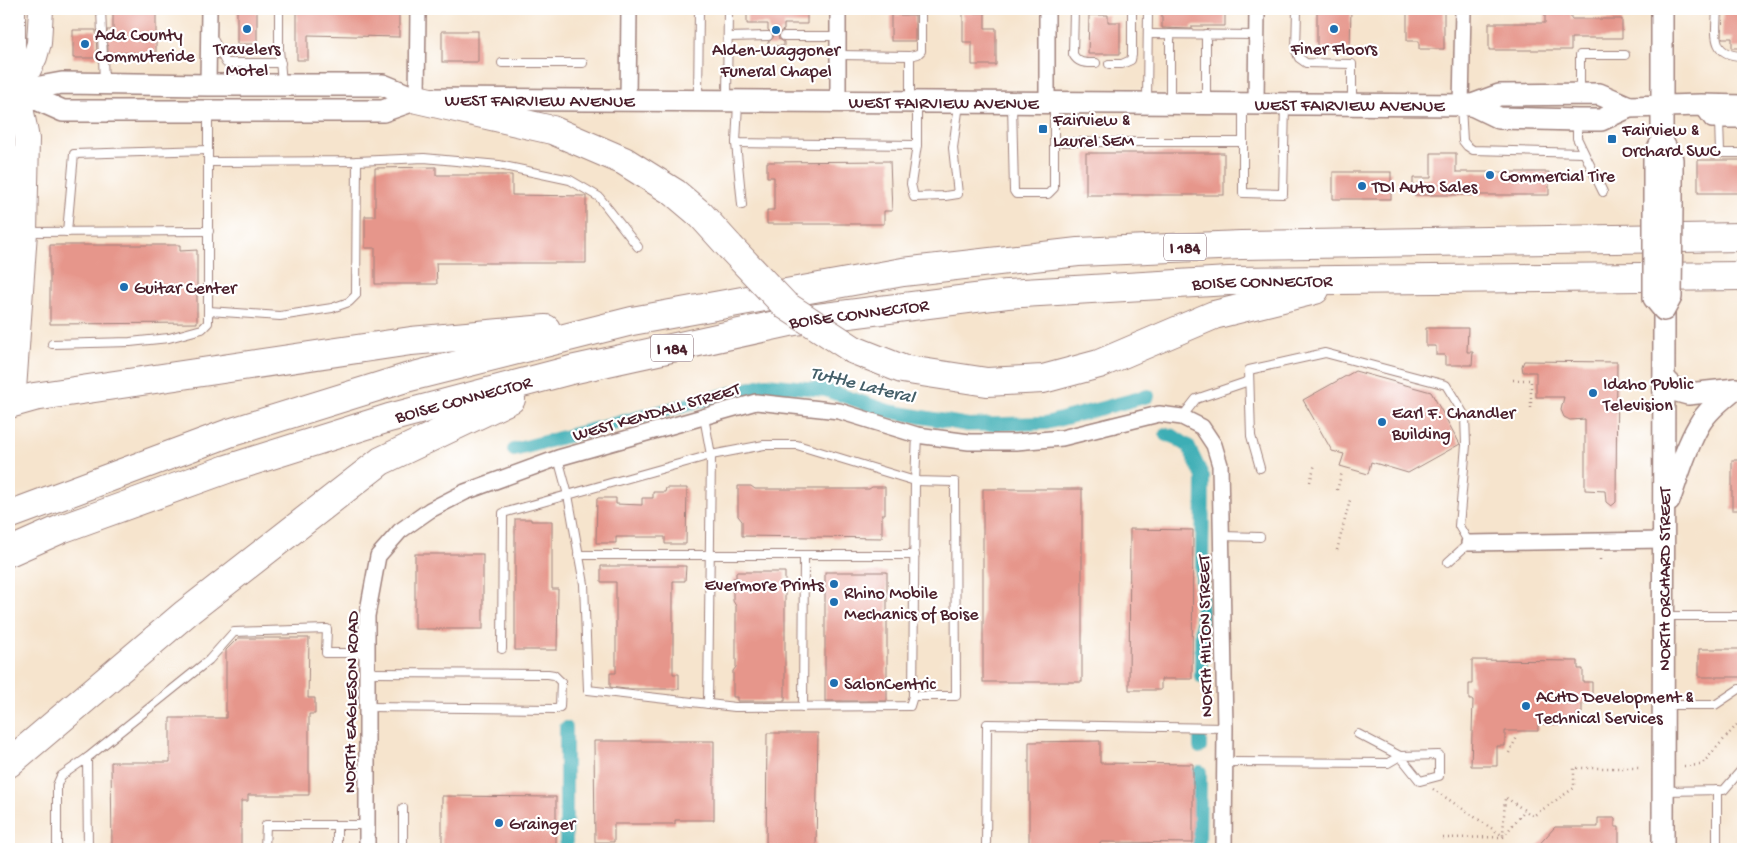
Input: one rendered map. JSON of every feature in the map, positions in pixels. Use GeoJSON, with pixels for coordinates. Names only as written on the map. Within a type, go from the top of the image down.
{"type":"FeatureCollection","features":[{"type":"Feature","properties":{"kind":"highway"},"geometry":{"type":"LineString","coordinates":[[417,99],[552,130],[624,161],[675,193],[701,215],[785,305],[854,350],[902,369],[987,382],[1043,379],[1098,364],[1214,315],[1363,279]]}},
{"type":"Feature","properties":{"kind":"highway","name":"BOISE CONNECTOR"},"geometry":{"type":"LineString","coordinates":[[9,515],[229,433],[406,378],[632,321],[903,272],[1078,252],[1240,244],[1743,237]]}},
{"type":"Feature","properties":{"kind":"highway","name":"BOISE CONNECTOR"},"geometry":{"type":"LineString","coordinates":[[9,552],[61,529],[227,470],[389,418],[571,370],[794,321],[1007,294],[1229,281],[1743,276]]}},
{"type":"Feature","properties":{"kind":"highway"},"geometry":{"type":"LineString","coordinates":[[9,404],[44,396],[411,341],[632,321]]}},
{"type":"Feature","properties":{"kind":"highway"},"geometry":{"type":"LineString","coordinates":[[9,763],[186,613],[381,461],[571,370]]}},
{"type":"Feature","properties":{"kind":"main road"},"geometry":{"type":"LineString","coordinates":[[9,117],[12,91],[14,9]]}},
{"type":"Feature","properties":{"kind":"main road"},"geometry":{"type":"LineString","coordinates":[[12,91],[36,57],[39,43],[41,9]]}},
{"type":"Feature","properties":{"kind":"main road","name":"NORTH ORCHARD STREET"},"geometry":{"type":"LineString","coordinates":[[1662,9],[1662,141],[1654,157],[1663,204],[1654,298],[1664,313],[1663,849]]}},
{"type":"Feature","properties":{"kind":"main road","name":"WEST FAIRVIEW AVENUE"},"geometry":{"type":"LineString","coordinates":[[12,91],[62,83],[383,85],[417,99]]}},
{"type":"Feature","properties":{"kind":"main road"},"geometry":{"type":"LineString","coordinates":[[9,393],[14,390],[25,232],[28,139],[12,91]]}},
{"type":"Feature","properties":{"kind":"main road","name":"WEST FAIRVIEW AVENUE"},"geometry":{"type":"LineString","coordinates":[[12,91],[62,111],[208,112],[383,112],[417,99],[1467,104],[1499,95],[1580,94],[1599,94],[1629,106],[1662,106],[1701,105],[1712,94],[1743,94]]}},
{"type":"Feature","properties":{"kind":"main road","name":"WEST FAIRVIEW AVENUE"},"geometry":{"type":"LineString","coordinates":[[1467,104],[1499,118],[1577,120],[1601,120],[1629,106]]}},
{"type":"Feature","properties":{"kind":"main road"},"geometry":{"type":"LineString","coordinates":[[1701,105],[1743,106]]}},
{"type":"Feature","properties":{"kind":"main road"},"geometry":{"type":"LineString","coordinates":[[1664,378],[1677,391],[1688,394],[1739,388]]}},
{"type":"Feature","properties":{"kind":"main road"},"geometry":{"type":"LineString","coordinates":[[1664,518],[1699,424],[1713,408],[1739,388]]}},
{"type":"Feature","properties":{"kind":"street"},"geometry":{"type":"LineString","coordinates":[[208,85],[209,9]]}},
{"type":"Feature","properties":{"kind":"street"},"geometry":{"type":"LineString","coordinates":[[417,99],[418,9]]}},
{"type":"Feature","properties":{"kind":"street"},"geometry":{"type":"LineString","coordinates":[[628,100],[629,9]]}},
{"type":"Feature","properties":{"kind":"street"},"geometry":{"type":"LineString","coordinates":[[838,9],[838,101]]}},
{"type":"Feature","properties":{"kind":"street"},"geometry":{"type":"LineString","coordinates":[[1048,9],[1050,102]]}},
{"type":"Feature","properties":{"kind":"street"},"geometry":{"type":"LineString","coordinates":[[1250,103],[1257,35],[1257,9]]}},
{"type":"Feature","properties":{"kind":"street"},"geometry":{"type":"LineString","coordinates":[[1463,9],[1467,104]]}},
{"type":"Feature","properties":{"kind":"street"},"geometry":{"type":"LineString","coordinates":[[1701,105],[1712,120],[1743,120]]}},
{"type":"Feature","properties":{"kind":"street","name":"WEST KENDALL STREET"},"geometry":{"type":"LineString","coordinates":[[378,556],[400,531],[430,510],[465,492],[558,458],[756,402],[839,411],[917,435],[969,442],[1016,442],[1062,438],[1158,414],[1182,417],[1202,427]]}},
{"type":"Feature","properties":{"kind":"street","name":"NORTH HILTON STREET"},"geometry":{"type":"LineString","coordinates":[[1202,427],[1214,445],[1220,465],[1224,849]]}},
{"type":"Feature","properties":{"kind":"street"},"geometry":{"type":"LineString","coordinates":[[1469,543],[1664,540]]}},
{"type":"Feature","properties":{"kind":"street","name":"NORTH EAGLESON ROAD"},"geometry":{"type":"LineString","coordinates":[[367,849],[367,616],[378,556]]}},
{"type":"Feature","properties":{"kind":"lane"},"geometry":{"type":"LineString","coordinates":[[101,9],[104,84]]}},
{"type":"Feature","properties":{"kind":"lane"},"geometry":{"type":"LineString","coordinates":[[279,9],[279,49],[282,85]]}},
{"type":"Feature","properties":{"kind":"lane"},"geometry":{"type":"LineString","coordinates":[[698,101],[699,9]]}},
{"type":"Feature","properties":{"kind":"lane"},"geometry":{"type":"LineString","coordinates":[[728,9],[732,101],[742,205]]}},
{"type":"Feature","properties":{"kind":"lane"},"geometry":{"type":"LineString","coordinates":[[838,55],[910,56],[918,54],[921,51],[921,9]]}},
{"type":"Feature","properties":{"kind":"lane"},"geometry":{"type":"LineString","coordinates":[[1074,9],[1073,54],[1081,63],[1096,63]]}},
{"type":"Feature","properties":{"kind":"lane"},"geometry":{"type":"LineString","coordinates":[[1109,64],[1122,64],[1131,60],[1132,9]]}},
{"type":"Feature","properties":{"kind":"lane"},"geometry":{"type":"LineString","coordinates":[[1147,102],[1148,9]]}},
{"type":"Feature","properties":{"kind":"lane"},"geometry":{"type":"LineString","coordinates":[[1297,9],[1296,51],[1299,58],[1306,63],[1352,64],[1352,104]]}},
{"type":"Feature","properties":{"kind":"lane"},"geometry":{"type":"LineString","coordinates":[[1717,9],[1716,40],[1718,46],[1722,51],[1743,56]]}},
{"type":"Feature","properties":{"kind":"lane"},"geometry":{"type":"LineString","coordinates":[[209,30],[226,63],[281,63]]}},
{"type":"Feature","properties":{"kind":"lane"},"geometry":{"type":"LineString","coordinates":[[1148,34],[1257,35]]}},
{"type":"Feature","properties":{"kind":"lane"},"geometry":{"type":"LineString","coordinates":[[1170,34],[1170,102]]}},
{"type":"Feature","properties":{"kind":"lane"},"geometry":{"type":"LineString","coordinates":[[1206,34],[1206,103]]}},
{"type":"Feature","properties":{"kind":"lane"},"geometry":{"type":"LineString","coordinates":[[728,37],[768,36]]}},
{"type":"Feature","properties":{"kind":"lane"},"geometry":{"type":"LineString","coordinates":[[784,36],[838,36]]}},
{"type":"Feature","properties":{"kind":"lane"},"geometry":{"type":"LineString","coordinates":[[1580,94],[1580,55],[1625,55]]}},
{"type":"Feature","properties":{"kind":"lane"},"geometry":{"type":"LineString","coordinates":[[910,56],[917,145],[911,184],[914,197],[958,194],[953,148],[959,102]]}},
{"type":"Feature","properties":{"kind":"lane"},"geometry":{"type":"LineString","coordinates":[[502,63],[583,63]]}},
{"type":"Feature","properties":{"kind":"lane"},"geometry":{"type":"LineString","coordinates":[[1012,102],[1014,191],[1016,194],[1051,193],[1054,188],[1054,142],[1050,102]]}},
{"type":"Feature","properties":{"kind":"lane"},"geometry":{"type":"LineString","coordinates":[[1250,103],[1243,142],[1243,193],[1283,194],[1285,103]]}},
{"type":"Feature","properties":{"kind":"lane"},"geometry":{"type":"LineString","coordinates":[[1467,104],[1463,141],[1466,146],[1473,150],[1583,153]]}},
{"type":"Feature","properties":{"kind":"lane"},"geometry":{"type":"LineString","coordinates":[[52,344],[130,342],[169,338],[202,329],[208,323],[208,112]]}},
{"type":"Feature","properties":{"kind":"lane"},"geometry":{"type":"LineString","coordinates":[[1577,120],[1577,138],[1602,192]]}},
{"type":"Feature","properties":{"kind":"lane"},"geometry":{"type":"LineString","coordinates":[[1719,120],[1720,153],[1743,153]]}},
{"type":"Feature","properties":{"kind":"lane"},"geometry":{"type":"LineString","coordinates":[[1054,142],[1243,142]]}},
{"type":"Feature","properties":{"kind":"lane"},"geometry":{"type":"LineString","coordinates":[[736,143],[917,145]]}},
{"type":"Feature","properties":{"kind":"lane"},"geometry":{"type":"LineString","coordinates":[[67,232],[74,154],[208,150]]}},
{"type":"Feature","properties":{"kind":"lane"},"geometry":{"type":"LineString","coordinates":[[209,162],[357,161],[424,158],[499,165],[570,180],[599,196],[638,247]]}},
{"type":"Feature","properties":{"kind":"lane"},"geometry":{"type":"LineString","coordinates":[[209,312],[280,316],[332,308],[349,302],[356,295],[357,161]]}},
{"type":"Feature","properties":{"kind":"lane"},"geometry":{"type":"LineString","coordinates":[[25,232],[209,231]]}},
{"type":"Feature","properties":{"kind":"lane"},"geometry":{"type":"LineString","coordinates":[[1260,468],[1251,436],[1249,370],[1324,353],[1446,385],[1465,416],[1466,445],[1458,526],[1469,543],[1448,562]]}},
{"type":"Feature","properties":{"kind":"lane"},"geometry":{"type":"LineString","coordinates":[[1182,417],[1196,399],[1249,381]]}},
{"type":"Feature","properties":{"kind":"lane"},"geometry":{"type":"LineString","coordinates":[[704,417],[711,455],[708,704]]}},
{"type":"Feature","properties":{"kind":"lane"},"geometry":{"type":"LineString","coordinates":[[558,458],[568,495],[584,584],[588,690],[734,707],[910,706],[913,696],[917,435]]}},
{"type":"Feature","properties":{"kind":"lane"},"geometry":{"type":"LineString","coordinates":[[502,649],[503,512],[711,455],[764,445],[797,445],[915,481],[954,482],[956,696],[913,696]]}},
{"type":"Feature","properties":{"kind":"lane"},"geometry":{"type":"LineString","coordinates":[[1222,536],[1260,537]]}},
{"type":"Feature","properties":{"kind":"lane"},"geometry":{"type":"LineString","coordinates":[[578,555],[915,555]]}},
{"type":"Feature","properties":{"kind":"lane"},"geometry":{"type":"LineString","coordinates":[[803,707],[804,555]]}},
{"type":"Feature","properties":{"kind":"lane"},"geometry":{"type":"LineString","coordinates":[[1663,616],[1743,616]]}},
{"type":"Feature","properties":{"kind":"lane"},"geometry":{"type":"LineString","coordinates":[[57,849],[57,785],[61,776],[87,758],[210,660],[234,632],[326,629],[326,653],[367,653]]}},
{"type":"Feature","properties":{"kind":"lane"},"geometry":{"type":"LineString","coordinates":[[367,673],[548,674],[554,675],[561,682],[560,707],[556,709],[367,707]]}},
{"type":"Feature","properties":{"kind":"lane"},"geometry":{"type":"LineString","coordinates":[[1662,705],[1715,705],[1739,689],[1743,689]]}},
{"type":"Feature","properties":{"kind":"lane"},"geometry":{"type":"LineString","coordinates":[[986,849],[987,724],[1224,728]]}},
{"type":"Feature","properties":{"kind":"lane"},"geometry":{"type":"LineString","coordinates":[[1224,762],[1388,763],[1400,756],[1439,755],[1440,776],[1420,780],[1400,756],[1358,734]]}},
{"type":"Feature","properties":{"kind":"lane"},"geometry":{"type":"LineString","coordinates":[[87,758],[88,849]]}},
{"type":"Feature","properties":{"kind":"lane"},"geometry":{"type":"LineString","coordinates":[[1662,791],[1724,790],[1743,768]]}},
{"type":"Feature","properties":{"kind":"lane"},"geometry":{"type":"LineString","coordinates":[[1717,790],[1717,849]]}},
{"type":"Feature","properties":{"kind":"lane"},"geometry":{"type":"LineString","coordinates":[[403,808],[403,849]]}},
{"type":"Feature","properties":{"kind":"lane"},"geometry":{"type":"LineString","coordinates":[[265,849],[266,825],[367,825]]}},
{"type":"Feature","properties":{"kind":"lane"},"geometry":{"type":"LineString","coordinates":[[336,849],[337,825]]}},
{"type":"Feature","properties":{"kind":"path"},"geometry":{"type":"LineString","coordinates":[[1513,380],[1531,380],[1531,412]]}},
{"type":"Feature","properties":{"kind":"path"},"geometry":{"type":"LineString","coordinates":[[1310,482],[1315,464]]}},
{"type":"Feature","properties":{"kind":"path"},"geometry":{"type":"LineString","coordinates":[[1337,490],[1342,472]]}},
{"type":"Feature","properties":{"kind":"path"},"geometry":{"type":"LineString","coordinates":[[1337,550],[1350,500]]}},
{"type":"Feature","properties":{"kind":"path"},"geometry":{"type":"LineString","coordinates":[[1684,766],[1700,765],[1743,718]]}},
{"type":"Feature","properties":{"kind":"path"},"geometry":{"type":"LineString","coordinates":[[1509,753],[1517,736]]}},
{"type":"Feature","properties":{"kind":"path"},"geometry":{"type":"LineString","coordinates":[[1503,836],[1505,797],[1533,816],[1574,788],[1574,768],[1641,768]]}},
{"type":"Feature","properties":{"kind":"path"},"geometry":{"type":"LineString","coordinates":[[1433,789],[1503,836]]}},
{"type":"Feature","properties":{"kind":"path"},"geometry":{"type":"LineString","coordinates":[[1443,838],[1503,836],[1525,810]]}},
{"type":"Feature","properties":{"kind":"building"},"geometry":{"type":"Polygon","coordinates":[[[113,9],[156,9],[156,53],[108,53],[107,30],[113,30],[113,9]]]}},
{"type":"Feature","properties":{"kind":"building","name":"Travelers Motel"},"geometry":{"type":"Polygon","coordinates":[[[237,9],[257,9],[257,44],[237,44],[237,9]]]}},
{"type":"Feature","properties":{"kind":"building"},"geometry":{"type":"Polygon","coordinates":[[[297,9],[399,11],[399,37],[308,35],[308,60],[297,60],[297,9]]]}},
{"type":"Feature","properties":{"kind":"building","name":"Alden-Waggoner Funeral Chapel"},"geometry":{"type":"Polygon","coordinates":[[[747,9],[807,9],[807,24],[784,24],[784,30],[778,36],[784,42],[784,46],[768,46],[768,42],[774,36],[768,30],[768,24],[747,24],[747,9]]]}},
{"type":"Feature","properties":{"kind":"building"},"geometry":{"type":"Polygon","coordinates":[[[1162,9],[1225,9],[1225,26],[1192,26],[1192,29],[1162,28],[1162,9]]]}},
{"type":"Feature","properties":{"kind":"building","name":"Finer Floors"},"geometry":{"type":"Polygon","coordinates":[[[1317,9],[1351,9],[1350,49],[1317,48],[1317,9]]]}},
{"type":"Feature","properties":{"kind":"building"},"geometry":{"type":"Polygon","coordinates":[[[1407,9],[1444,9],[1444,49],[1419,49],[1419,41],[1407,41],[1407,9]]]}},
{"type":"Feature","properties":{"kind":"building"},"geometry":{"type":"Polygon","coordinates":[[[1545,9],[1571,9],[1571,19],[1622,19],[1622,38],[1571,38],[1571,50],[1489,50],[1489,23],[1545,23],[1545,9]]]}},
{"type":"Feature","properties":{"kind":"building"},"geometry":{"type":"Polygon","coordinates":[[[1723,9],[1743,9],[1743,48],[1732,48],[1732,38],[1722,38],[1723,9]]]}},
{"type":"Feature","properties":{"kind":"building"},"geometry":{"type":"Polygon","coordinates":[[[963,13],[985,13],[985,28],[996,28],[996,65],[972,65],[972,42],[963,42],[963,13]]]}},
{"type":"Feature","properties":{"kind":"building"},"geometry":{"type":"Polygon","coordinates":[[[891,15],[915,15],[915,41],[891,41],[891,15]]]}},
{"type":"Feature","properties":{"kind":"building"},"geometry":{"type":"Polygon","coordinates":[[[1089,15],[1108,15],[1108,22],[1120,22],[1120,54],[1088,54],[1089,15]]]}},
{"type":"Feature","properties":{"kind":"building","name":"Ada County Commuteride"},"geometry":{"type":"Polygon","coordinates":[[[73,30],[96,30],[97,58],[73,58],[73,30]]]}},
{"type":"Feature","properties":{"kind":"building"},"geometry":{"type":"Polygon","coordinates":[[[442,31],[478,31],[478,62],[442,62],[442,31]]]}},
{"type":"Feature","properties":{"kind":"building"},"geometry":{"type":"Polygon","coordinates":[[[1086,153],[1224,153],[1224,195],[1086,195],[1086,153]]]}},
{"type":"Feature","properties":{"kind":"building","name":"Commercial Tire"},"geometry":{"type":"Polygon","coordinates":[[[1431,153],[1456,153],[1456,172],[1549,172],[1549,195],[1413,195],[1413,178],[1431,178],[1431,153]]]}},
{"type":"Feature","properties":{"kind":"building"},"geometry":{"type":"Polygon","coordinates":[[[1698,160],[1743,160],[1743,193],[1698,193],[1698,160]]]}},
{"type":"Feature","properties":{"kind":"building"},"geometry":{"type":"Polygon","coordinates":[[[890,161],[892,211],[884,211],[884,224],[767,224],[767,210],[774,210],[774,177],[767,177],[767,162],[890,161]]]}},
{"type":"Feature","properties":{"kind":"building"},"geometry":{"type":"Polygon","coordinates":[[[436,167],[436,175],[512,175],[512,195],[586,196],[586,263],[436,263],[437,284],[375,284],[375,248],[365,248],[365,216],[375,216],[375,168],[436,167]]]}},
{"type":"Feature","properties":{"kind":"building","name":"TDI Auto Sales"},"geometry":{"type":"Polygon","coordinates":[[[1333,172],[1391,172],[1391,199],[1333,199],[1333,172]]]}},
{"type":"Feature","properties":{"kind":"building","name":"Guitar Center"},"geometry":{"type":"Polygon","coordinates":[[[50,245],[180,245],[180,251],[197,250],[197,323],[50,324],[50,245]]]}},
{"type":"Feature","properties":{"kind":"building"},"geometry":{"type":"Polygon","coordinates":[[[1426,328],[1468,328],[1467,352],[1473,352],[1472,365],[1445,365],[1445,355],[1436,355],[1436,346],[1426,346],[1426,328]]]}},
{"type":"Feature","properties":{"kind":"building"},"geometry":{"type":"Polygon","coordinates":[[[1524,361],[1617,362],[1616,502],[1611,506],[1606,502],[1605,491],[1585,490],[1585,419],[1570,420],[1564,417],[1561,410],[1564,397],[1536,397],[1536,372],[1523,372],[1522,366],[1524,361]]]}},
{"type":"Feature","properties":{"kind":"building","name":"Earl F. Chandler Building"},"geometry":{"type":"Polygon","coordinates":[[[1355,371],[1431,392],[1460,444],[1408,473],[1371,462],[1368,474],[1340,466],[1344,454],[1332,451],[1303,400],[1355,371]]]}},
{"type":"Feature","properties":{"kind":"building"},"geometry":{"type":"Polygon","coordinates":[[[1732,460],[1743,460],[1743,510],[1732,510],[1732,460]]]}},
{"type":"Feature","properties":{"kind":"building"},"geometry":{"type":"Polygon","coordinates":[[[738,486],[751,486],[755,489],[869,489],[872,487],[885,487],[885,514],[882,514],[882,538],[742,536],[742,521],[738,516],[738,486]]]}},
{"type":"Feature","properties":{"kind":"building"},"geometry":{"type":"Polygon","coordinates":[[[666,488],[687,488],[686,544],[665,544],[665,537],[616,537],[616,543],[596,543],[597,498],[616,498],[616,504],[642,505],[642,498],[653,498],[653,492],[665,492],[666,488]]]}},
{"type":"Feature","properties":{"kind":"building"},"geometry":{"type":"Polygon","coordinates":[[[983,489],[1082,489],[1082,682],[983,682],[983,489]]]}},
{"type":"Feature","properties":{"kind":"building"},"geometry":{"type":"Polygon","coordinates":[[[515,519],[552,521],[552,589],[558,589],[557,650],[515,650],[515,519]]]}},
{"type":"Feature","properties":{"kind":"building"},"geometry":{"type":"Polygon","coordinates":[[[1130,529],[1193,530],[1192,679],[1161,679],[1161,690],[1129,690],[1130,529]]]}},
{"type":"Feature","properties":{"kind":"building"},"geometry":{"type":"Polygon","coordinates":[[[415,554],[483,554],[483,629],[415,629],[415,554]]]}},
{"type":"Feature","properties":{"kind":"building"},"geometry":{"type":"Polygon","coordinates":[[[601,566],[686,566],[685,581],[673,581],[673,674],[679,674],[679,689],[625,689],[610,687],[610,673],[616,673],[616,582],[601,582],[601,566]]]}},
{"type":"Feature","properties":{"kind":"building"},"geometry":{"type":"Polygon","coordinates":[[[736,572],[785,572],[785,701],[737,701],[737,697],[733,697],[733,671],[736,667],[736,606],[733,601],[733,578],[736,578],[736,572]]]}},
{"type":"Feature","properties":{"kind":"building"},"geometry":{"type":"Polygon","coordinates":[[[825,572],[887,572],[887,701],[825,701],[825,572]]]}},
{"type":"Feature","properties":{"kind":"building"},"geometry":{"type":"Polygon","coordinates":[[[238,638],[309,638],[308,698],[315,698],[315,714],[309,714],[309,795],[248,795],[248,801],[241,801],[241,849],[112,849],[111,762],[170,762],[170,718],[226,718],[226,650],[238,638]]]}},
{"type":"Feature","properties":{"kind":"building"},"geometry":{"type":"Polygon","coordinates":[[[1699,649],[1743,649],[1743,677],[1699,677],[1699,649]]]}},
{"type":"Feature","properties":{"kind":"building"},"geometry":{"type":"Polygon","coordinates":[[[1472,660],[1578,661],[1578,669],[1583,669],[1583,682],[1592,682],[1592,703],[1582,703],[1582,713],[1577,713],[1577,722],[1573,722],[1573,724],[1538,724],[1538,731],[1505,731],[1505,746],[1497,746],[1497,766],[1471,766],[1473,700],[1469,700],[1469,684],[1472,684],[1472,660]]]}},
{"type":"Feature","properties":{"kind":"building"},"geometry":{"type":"Polygon","coordinates":[[[767,733],[818,733],[816,849],[766,849],[767,733]]]}},
{"type":"Feature","properties":{"kind":"building"},"geometry":{"type":"Polygon","coordinates":[[[594,741],[714,741],[714,820],[675,820],[675,824],[614,824],[614,842],[595,842],[594,741]]]}},
{"type":"Feature","properties":{"kind":"building"},"geometry":{"type":"Polygon","coordinates":[[[1100,741],[1100,763],[1193,764],[1193,843],[1100,842],[1100,849],[1029,849],[1029,742],[1100,741]]]}},
{"type":"Feature","properties":{"kind":"building","name":"Grainger"},"geometry":{"type":"Polygon","coordinates":[[[442,796],[556,797],[556,849],[442,849],[442,796]]]}},
{"type":"Feature","properties":{"kind":"building"},"geometry":{"type":"Polygon","coordinates":[[[1598,818],[1615,818],[1615,827],[1619,827],[1619,849],[1535,849],[1555,827],[1598,827],[1598,818]]]}},
{"type":"Feature","properties":{"kind":"waterway","name":"Tuttle Lateral"},"geometry":{"type":"LineString","coordinates":[[514,450],[766,384],[826,390],[888,411],[968,425],[1046,423],[1148,396]]}},
{"type":"Feature","properties":{"kind":"waterway","name":"Tuttle Lateral"},"geometry":{"type":"LineString","coordinates":[[1166,435],[1173,436],[1188,446],[1203,477],[1201,676]]}},
{"type":"Feature","properties":{"kind":"waterway"},"geometry":{"type":"LineString","coordinates":[[566,728],[566,849]]}},
{"type":"Feature","properties":{"kind":"waterway","name":"Tuttle Lateral"},"geometry":{"type":"LineString","coordinates":[[1200,737],[1200,747]]}},
{"type":"Feature","properties":{"kind":"waterway","name":"Tuttle Lateral"},"geometry":{"type":"LineString","coordinates":[[1199,846],[1200,772]]}},
{"type":"Feature","properties":{"kind":"place","name":"Travelers Motel"},"geometry":{"type":"Point","coordinates":[247,29]}},
{"type":"Feature","properties":{"kind":"place","name":"Finer Floors"},"geometry":{"type":"Point","coordinates":[1334,29]}},
{"type":"Feature","properties":{"kind":"place","name":"Alden-Waggoner Funeral Chapel"},"geometry":{"type":"Point","coordinates":[776,30]}},
{"type":"Feature","properties":{"kind":"place","name":"Ada County Commuteride"},"geometry":{"type":"Point","coordinates":[85,44]}},
{"type":"Feature","properties":{"kind":"place","name":"Fairview & Laurel SEM"},"geometry":{"type":"Point","coordinates":[1043,129]}},
{"type":"Feature","properties":{"kind":"place","name":"Fairview & Orchard SWC"},"geometry":{"type":"Point","coordinates":[1612,139]}},
{"type":"Feature","properties":{"kind":"place","name":"Commercial Tire"},"geometry":{"type":"Point","coordinates":[1490,175]}},
{"type":"Feature","properties":{"kind":"place","name":"TDI Auto Sales"},"geometry":{"type":"Point","coordinates":[1362,186]}},
{"type":"Feature","properties":{"kind":"place","name":"Guitar Center"},"geometry":{"type":"Point","coordinates":[124,287]}},
{"type":"Feature","properties":{"kind":"place","name":"Idaho Public Television"},"geometry":{"type":"Point","coordinates":[1593,393]}},
{"type":"Feature","properties":{"kind":"place","name":"Earl F. Chandler Building"},"geometry":{"type":"Point","coordinates":[1382,422]}},
{"type":"Feature","properties":{"kind":"place","name":"Evermore Prints"},"geometry":{"type":"Point","coordinates":[834,584]}},
{"type":"Feature","properties":{"kind":"place","name":"Rhino Mobile Mechanics of Boise"},"geometry":{"type":"Point","coordinates":[834,602]}},
{"type":"Feature","properties":{"kind":"place","name":"SalonCentric"},"geometry":{"type":"Point","coordinates":[834,683]}},
{"type":"Feature","properties":{"kind":"place","name":"ACHD Development & Technical Services"},"geometry":{"type":"Point","coordinates":[1526,706]}},
{"type":"Feature","properties":{"kind":"place","name":"Grainger"},"geometry":{"type":"Point","coordinates":[499,823]}}]}
